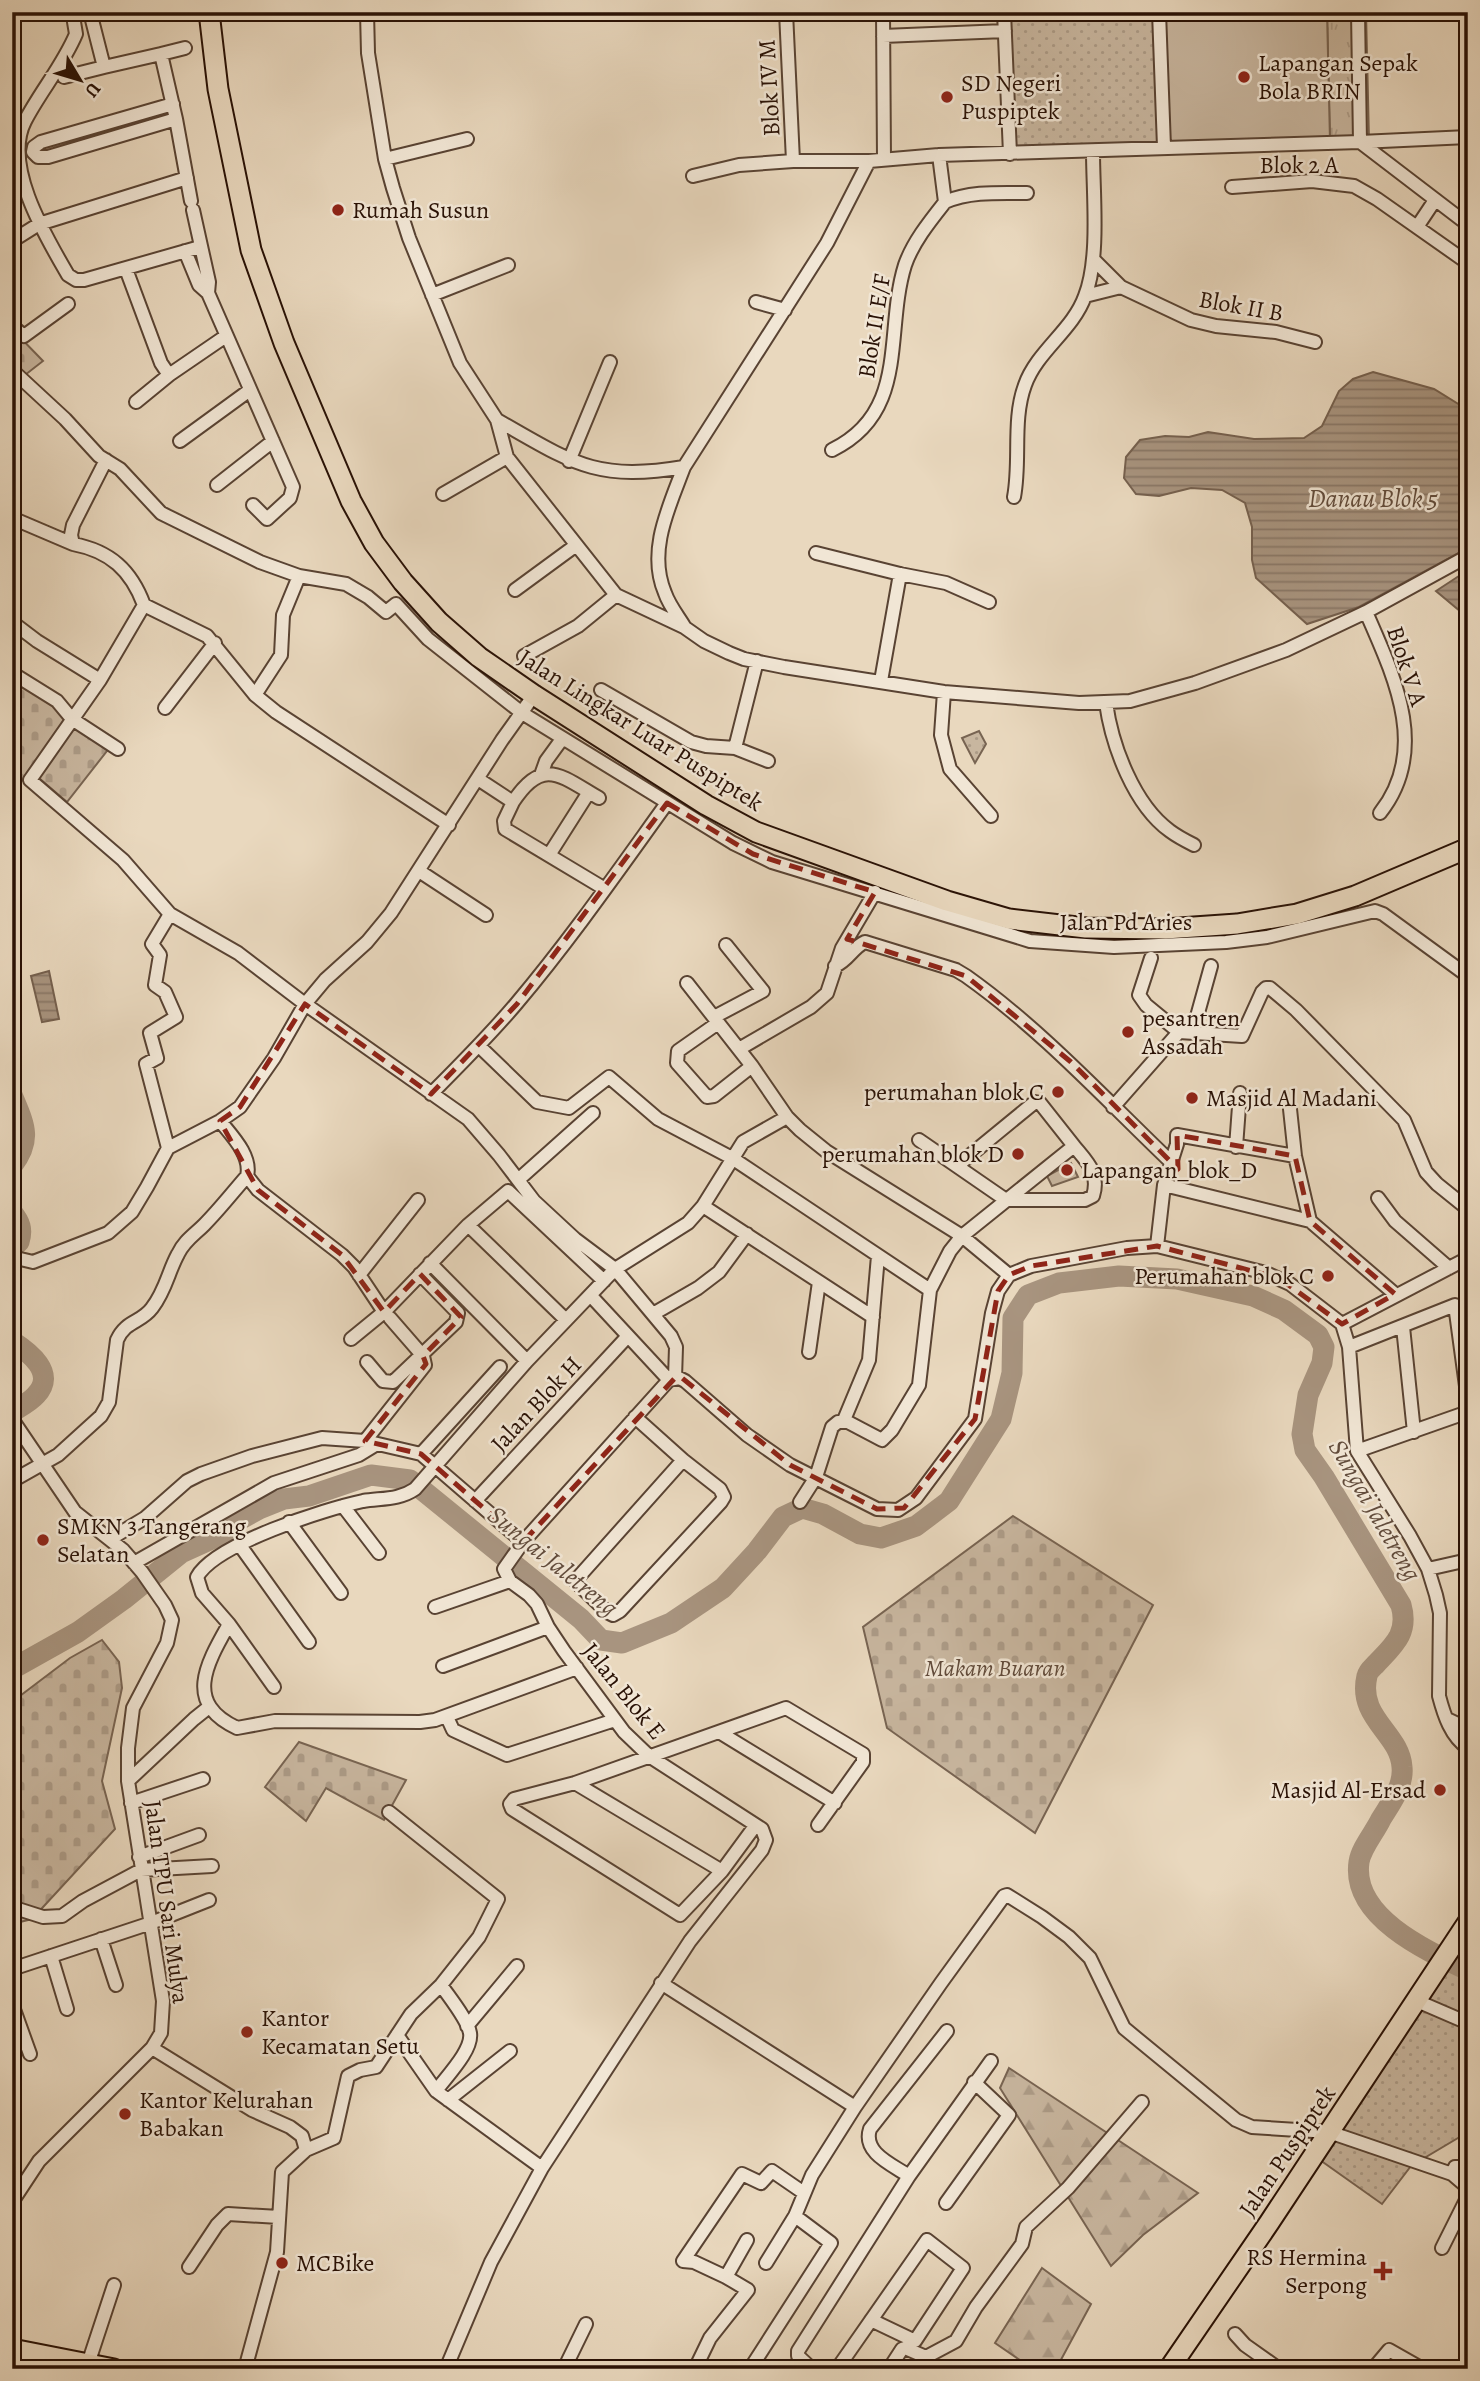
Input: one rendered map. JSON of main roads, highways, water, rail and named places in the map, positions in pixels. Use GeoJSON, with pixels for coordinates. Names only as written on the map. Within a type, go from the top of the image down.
{"type":"FeatureCollection","features":[{"type":"Feature","properties":{"kind":"main road","name":"Jalan Lingkar Luar Puspiptek"},"geometry":{"type":"LineString","coordinates":[[209,12],[218,89],[251,250],[284,343],[351,501],[374,543],[403,582],[439,622],[534,695],[706,805],[756,832],[947,901],[1009,919],[1086,928],[1165,929],[1237,924],[1297,914],[1355,896],[1468,848]]}},
{"type":"Feature","properties":{"kind":"main road","name":"Jalan Puspiptek"},"geometry":{"type":"LineString","coordinates":[[1172,2366],[1468,1922]]}},
{"type":"Feature","properties":{"kind":"main road"},"geometry":{"type":"LineString","coordinates":[[12,2349],[114,2369]]}},
{"type":"Feature","properties":{"kind":"water","name":"Danau Blok 5"},"geometry":{"type":"Polygon","coordinates":[[[1373,372],[1434,389],[1468,410],[1468,548],[1359,607],[1307,624],[1256,578],[1252,560],[1252,527],[1245,503],[1222,490],[1191,488],[1159,496],[1136,494],[1124,478],[1126,457],[1140,440],[1165,436],[1189,437],[1208,432],[1254,439],[1304,438],[1322,426],[1339,391],[1353,379],[1373,372]]]}},
{"type":"Feature","properties":{"kind":"water"},"geometry":{"type":"Polygon","coordinates":[[[1468,570],[1468,646],[1461,612],[1436,591],[1468,570]]]}},
{"type":"Feature","properties":{"kind":"water"},"geometry":{"type":"Polygon","coordinates":[[[49,971],[59,1019],[42,1022],[31,976],[49,971]]]}},
{"type":"Feature","properties":{"kind":"waterway","name":"Sungai Jaletreng"},"geometry":{"type":"LineString","coordinates":[[12,1095],[24,1131],[23,1148],[12,1166]]}},
{"type":"Feature","properties":{"kind":"waterway","name":"Sungai Jaletreng"},"geometry":{"type":"LineString","coordinates":[[12,1212],[21,1229],[19,1242],[12,1247]]}},
{"type":"Feature","properties":{"kind":"waterway","name":"Sungai Jaletreng"},"geometry":{"type":"LineString","coordinates":[[12,1669],[78,1632],[181,1553],[223,1534],[259,1509],[284,1499],[309,1496],[371,1475],[410,1480],[581,1619],[601,1640],[622,1643],[671,1623],[723,1588],[783,1517],[802,1508],[823,1514],[860,1534],[881,1538],[916,1526],[949,1501],[1001,1419],[1012,1373],[1013,1318],[1028,1295],[1059,1283],[1119,1276],[1177,1279],[1253,1296],[1284,1310],[1318,1335],[1324,1347],[1322,1363],[1308,1395],[1302,1434],[1305,1450],[1401,1605],[1403,1615],[1398,1638],[1367,1676],[1368,1703],[1400,1755],[1402,1774],[1396,1794],[1360,1857],[1360,1882],[1367,1899],[1379,1915],[1395,1929],[1413,1942],[1468,1970]]}},
{"type":"Feature","properties":{"kind":"waterway","name":"Sungai Jaletreng"},"geometry":{"type":"LineString","coordinates":[[12,1341],[33,1357],[42,1371],[43,1379],[42,1387],[36,1395],[12,1412]]}},
{"type":"Feature","properties":{"kind":"place","name":"Lapangan Sepak Bola BRIN"},"geometry":{"type":"Point","coordinates":[1244,77]}},
{"type":"Feature","properties":{"kind":"place","name":"SD Negeri Puspiptek"},"geometry":{"type":"Point","coordinates":[947,97]}},
{"type":"Feature","properties":{"kind":"place","name":"Rumah Susun"},"geometry":{"type":"Point","coordinates":[338,210]}},
{"type":"Feature","properties":{"kind":"place","name":"pesantren Assadah"},"geometry":{"type":"Point","coordinates":[1128,1032]}},
{"type":"Feature","properties":{"kind":"place","name":"perumahan blok C"},"geometry":{"type":"Point","coordinates":[1058,1092]}},
{"type":"Feature","properties":{"kind":"place","name":"Masjid Al Madani"},"geometry":{"type":"Point","coordinates":[1192,1098]}},
{"type":"Feature","properties":{"kind":"place","name":"perumahan blok D"},"geometry":{"type":"Point","coordinates":[1018,1154]}},
{"type":"Feature","properties":{"kind":"place","name":"Lapangan_blok_D"},"geometry":{"type":"Point","coordinates":[1067,1170]}},
{"type":"Feature","properties":{"kind":"place","name":"Perumahan blok C"},"geometry":{"type":"Point","coordinates":[1328,1276]}},
{"type":"Feature","properties":{"kind":"place","name":"SMKN 3 Tangerang Selatan"},"geometry":{"type":"Point","coordinates":[43,1540]}},
{"type":"Feature","properties":{"kind":"place","name":"Masjid Al-Ersad"},"geometry":{"type":"Point","coordinates":[1440,1790]}},
{"type":"Feature","properties":{"kind":"place","name":"Kantor Kecamatan Setu"},"geometry":{"type":"Point","coordinates":[247,2032]}},
{"type":"Feature","properties":{"kind":"place","name":"Kantor Kelurahan Babakan"},"geometry":{"type":"Point","coordinates":[125,2114]}},
{"type":"Feature","properties":{"kind":"place","name":"MCBike"},"geometry":{"type":"Point","coordinates":[282,2263]}},
{"type":"Feature","properties":{"kind":"place","name":"RS Hermina Serpong"},"geometry":{"type":"Point","coordinates":[1383,2271]}},
{"type":"Feature","properties":{"kind":"park label","name":"Makam Buaran"},"geometry":{"type":"Point","coordinates":[995,1668]}}]}
